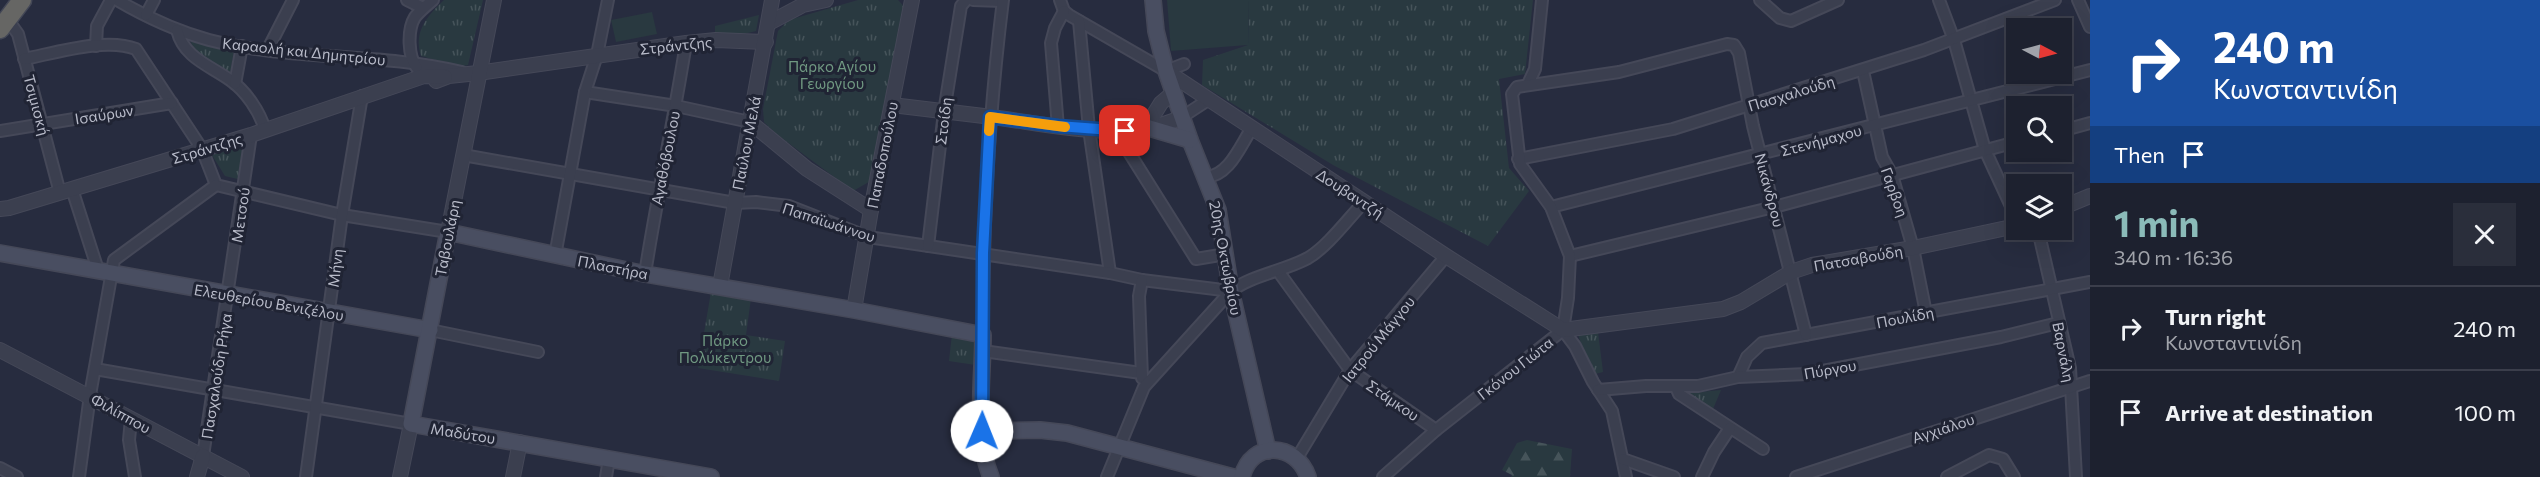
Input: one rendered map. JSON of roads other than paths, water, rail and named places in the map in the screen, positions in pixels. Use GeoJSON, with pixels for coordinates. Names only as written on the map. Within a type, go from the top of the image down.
{"type":"FeatureCollection","features":[{"type":"Feature","properties":{"kind":"highway"},"geometry":{"type":"LineString","coordinates":[[3,19],[7,0]]}},
{"type":"Feature","properties":{"kind":"highway"},"geometry":{"type":"LineString","coordinates":[[3,19],[22,0]]}},
{"type":"Feature","properties":{"kind":"main road","name":"20ης Οκτωβρίου"},"geometry":{"type":"LineString","coordinates":[[1153,0],[1156,31],[1166,71],[1218,210],[1231,291],[1269,451]]}},
{"type":"Feature","properties":{"kind":"main road"},"geometry":{"type":"LineString","coordinates":[[1146,127],[1190,140]]}},
{"type":"Feature","properties":{"kind":"main road","name":"Πλαστήρα"},"geometry":{"type":"LineString","coordinates":[[448,232],[645,274],[983,335]]}},
{"type":"Feature","properties":{"kind":"main road","name":"Ταβουλάρη"},"geometry":{"type":"LineString","coordinates":[[411,424],[448,232]]}},
{"type":"Feature","properties":{"kind":"main road","name":"Ελευθερίου Βενιζέλου"},"geometry":{"type":"LineString","coordinates":[[1,257],[104,271],[430,330]]}},
{"type":"Feature","properties":{"kind":"main road"},"geometry":{"type":"LineString","coordinates":[[983,335],[982,431],[984,456],[991,477]]}},
{"type":"Feature","properties":{"kind":"main road","name":"Μαδύτου"},"geometry":{"type":"LineString","coordinates":[[411,424],[520,442],[679,475],[711,477]]}},
{"type":"Feature","properties":{"kind":"main road"},"geometry":{"type":"LineString","coordinates":[[982,431],[1040,430],[1067,433],[1233,477]]}},
{"type":"Feature","properties":{"kind":"main road"},"geometry":{"type":"LineString","coordinates":[[1242,477],[1247,464],[1253,458],[1269,451],[1286,452],[1297,458],[1308,477]]}},
{"type":"Feature","properties":{"kind":"street"},"geometry":{"type":"LineString","coordinates":[[96,46],[97,26],[111,0]]}},
{"type":"Feature","properties":{"kind":"street","name":"Καραολή και Δημητρίου"},"geometry":{"type":"LineString","coordinates":[[117,0],[177,30],[242,46],[413,63]]}},
{"type":"Feature","properties":{"kind":"street"},"geometry":{"type":"LineString","coordinates":[[146,15],[154,0]]}},
{"type":"Feature","properties":{"kind":"street"},"geometry":{"type":"LineString","coordinates":[[268,49],[292,0]]}},
{"type":"Feature","properties":{"kind":"street"},"geometry":{"type":"LineString","coordinates":[[407,0],[423,8]]}},
{"type":"Feature","properties":{"kind":"street"},"geometry":{"type":"LineString","coordinates":[[433,0],[423,8],[412,24],[410,43],[413,63],[426,70],[471,73]]}},
{"type":"Feature","properties":{"kind":"street","name":"Ταβουλάρη"},"geometry":{"type":"LineString","coordinates":[[448,232],[463,155],[471,73],[494,0]]}},
{"type":"Feature","properties":{"kind":"street"},"geometry":{"type":"LineString","coordinates":[[555,256],[585,92],[597,55],[608,0]]}},
{"type":"Feature","properties":{"kind":"street","name":"Παύλου Μελά"},"geometry":{"type":"LineString","coordinates":[[720,286],[772,0]]}},
{"type":"Feature","properties":{"kind":"street"},"geometry":{"type":"LineString","coordinates":[[769,23],[803,4],[826,0]]}},
{"type":"Feature","properties":{"kind":"street","name":"Στοίδη"},"geometry":{"type":"LineString","coordinates":[[928,246],[944,112],[960,6],[966,0]]}},
{"type":"Feature","properties":{"kind":"street"},"geometry":{"type":"LineString","coordinates":[[973,0],[1003,1],[990,117],[983,253],[983,335]]}},
{"type":"Feature","properties":{"kind":"street"},"geometry":{"type":"LineString","coordinates":[[1060,0],[1064,11],[1166,71],[1184,64]]}},
{"type":"Feature","properties":{"kind":"street"},"geometry":{"type":"LineString","coordinates":[[1518,159],[1513,89],[1528,84],[1535,69],[1542,0]]}},
{"type":"Feature","properties":{"kind":"street"},"geometry":{"type":"LineString","coordinates":[[1760,0],[1780,18],[1791,21],[1838,0]]}},
{"type":"Feature","properties":{"kind":"street"},"geometry":{"type":"LineString","coordinates":[[1939,0],[1954,40],[1986,150],[2006,195]]}},
{"type":"Feature","properties":{"kind":"street","name":"Πασχαλούδη"},"geometry":{"type":"LineString","coordinates":[[1518,159],[1664,131],[1749,106],[1954,40],[2055,0]]}},
{"type":"Feature","properties":{"kind":"street"},"geometry":{"type":"LineString","coordinates":[[2078,0],[2090,27]]}},
{"type":"Feature","properties":{"kind":"street","name":"Παπαδοπούλου"},"geometry":{"type":"LineString","coordinates":[[854,310],[910,2]]}},
{"type":"Feature","properties":{"kind":"street"},"geometry":{"type":"LineString","coordinates":[[1058,126],[1051,43],[1055,28],[1064,11]]}},
{"type":"Feature","properties":{"kind":"street","name":"Τσιμισκή"},"geometry":{"type":"LineString","coordinates":[[3,19],[18,34],[42,124],[66,191],[104,271]]}},
{"type":"Feature","properties":{"kind":"street"},"geometry":{"type":"LineString","coordinates":[[1079,21],[1089,129],[1110,273]]}},
{"type":"Feature","properties":{"kind":"street"},"geometry":{"type":"LineString","coordinates":[[177,30],[179,39],[191,56],[235,84],[261,115],[265,130]]}},
{"type":"Feature","properties":{"kind":"street","name":"Στράντζης"},"geometry":{"type":"LineString","coordinates":[[405,83],[428,83],[445,77],[686,43],[716,40],[766,42]]}},
{"type":"Feature","properties":{"kind":"street","name":"Αγαθόβουλου"},"geometry":{"type":"LineString","coordinates":[[645,274],[658,189],[676,106],[686,43]]}},
{"type":"Feature","properties":{"kind":"street","name":"Νικάνδρου"},"geometry":{"type":"LineString","coordinates":[[1528,84],[1619,72],[1727,44],[1734,45],[1739,53],[1749,106],[1806,335]]}},
{"type":"Feature","properties":{"kind":"street"},"geometry":{"type":"LineString","coordinates":[[24,59],[96,46],[120,45],[136,49],[202,149],[216,185],[117,258],[104,271],[95,369],[79,477]]}},
{"type":"Feature","properties":{"kind":"street"},"geometry":{"type":"LineString","coordinates":[[235,84],[242,46]]}},
{"type":"Feature","properties":{"kind":"street","name":"Στράντζης"},"geometry":{"type":"LineString","coordinates":[[3,211],[265,130],[405,83],[426,70],[445,77]]}},
{"type":"Feature","properties":{"kind":"street","name":"Στενήμαχου"},"geometry":{"type":"LineString","coordinates":[[1551,207],[2090,70]]}},
{"type":"Feature","properties":{"kind":"street","name":"Δουβαντζή"},"geometry":{"type":"LineString","coordinates":[[1166,71],[1446,256],[1563,330]]}},
{"type":"Feature","properties":{"kind":"street","name":"Γαρβοη"},"geometry":{"type":"LineString","coordinates":[[1863,71],[1882,157],[1892,176],[1913,248],[1926,313]]}},
{"type":"Feature","properties":{"kind":"street"},"geometry":{"type":"LineString","coordinates":[[585,92],[676,106],[750,122],[807,169],[871,210]]}},
{"type":"Feature","properties":{"kind":"street"},"geometry":{"type":"LineString","coordinates":[[1146,127],[1161,103],[1174,92]]}},
{"type":"Feature","properties":{"kind":"street","name":"Μήνη"},"geometry":{"type":"LineString","coordinates":[[306,477],[342,215],[362,96]]}},
{"type":"Feature","properties":{"kind":"street"},"geometry":{"type":"LineString","coordinates":[[892,105],[1058,126],[1136,130],[1182,117],[1208,100]]}},
{"type":"Feature","properties":{"kind":"street","name":"Ισαύρων"},"geometry":{"type":"LineString","coordinates":[[0,131],[172,103]]}},
{"type":"Feature","properties":{"kind":"street"},"geometry":{"type":"LineString","coordinates":[[2072,127],[2090,123]]}},
{"type":"Feature","properties":{"kind":"street"},"geometry":{"type":"LineString","coordinates":[[1206,177],[1214,176],[1224,170],[1252,128]]}},
{"type":"Feature","properties":{"kind":"street"},"geometry":{"type":"LineString","coordinates":[[1115,130],[1196,260],[1226,254]]}},
{"type":"Feature","properties":{"kind":"street","name":"Μετσού"},"geometry":{"type":"LineString","coordinates":[[228,294],[250,135]]}},
{"type":"Feature","properties":{"kind":"street"},"geometry":{"type":"LineString","coordinates":[[1570,256],[1774,207],[2006,145]]}},
{"type":"Feature","properties":{"kind":"street","name":"Παπαϊωάννου"},"geometry":{"type":"LineString","coordinates":[[463,155],[735,203],[756,202],[789,206],[868,237],[983,253],[1142,280],[1231,291]]}},
{"type":"Feature","properties":{"kind":"street","name":"Γκόνου Γιώτα"},"geometry":{"type":"LineString","coordinates":[[1383,477],[1436,430],[1563,330],[1568,298],[1570,256],[1551,207],[1518,159]]}},
{"type":"Feature","properties":{"kind":"street","name":"Πλαστήρα"},"geometry":{"type":"LineString","coordinates":[[216,185],[342,215],[448,232]]}},
{"type":"Feature","properties":{"kind":"street"},"geometry":{"type":"LineString","coordinates":[[2072,203],[2090,196]]}},
{"type":"Feature","properties":{"kind":"street"},"geometry":{"type":"LineString","coordinates":[[1107,477],[1144,387],[1231,291],[1241,284],[1312,256],[1364,202]]}},
{"type":"Feature","properties":{"kind":"street","name":"Πατσαβούδη"},"geometry":{"type":"LineString","coordinates":[[1563,330],[1723,309],[1742,302],[1791,272],[1812,265],[1913,248],[2006,228]]}},
{"type":"Feature","properties":{"kind":"street","name":"Βαρνάλη"},"geometry":{"type":"LineString","coordinates":[[2040,240],[2058,323],[2067,353],[2076,477]]}},
{"type":"Feature","properties":{"kind":"street","name":"Ιατρού Μάγγου"},"geometry":{"type":"LineString","coordinates":[[1297,458],[1350,370],[1446,256]]}},
{"type":"Feature","properties":{"kind":"street","name":"Στάμκου"},"geometry":{"type":"LineString","coordinates":[[1278,271],[1350,370],[1436,430]]}},
{"type":"Feature","properties":{"kind":"street"},"geometry":{"type":"LineString","coordinates":[[1142,280],[1139,296],[1141,373],[1144,387]]}},
{"type":"Feature","properties":{"kind":"street","name":"Πουλίδη"},"geometry":{"type":"LineString","coordinates":[[1738,377],[1747,357],[1758,345],[2090,282]]}},
{"type":"Feature","properties":{"kind":"street","name":"Πασχαλούδη Ρήγα"},"geometry":{"type":"LineString","coordinates":[[202,456],[228,294]]}},
{"type":"Feature","properties":{"kind":"street","name":"Πύργου"},"geometry":{"type":"LineString","coordinates":[[1598,390],[1707,385],[1738,377],[1807,374],[1991,339],[2058,323]]}},
{"type":"Feature","properties":{"kind":"street","name":"Ελευθερίου Βενιζέλου"},"geometry":{"type":"LineString","coordinates":[[430,330],[538,352]]}},
{"type":"Feature","properties":{"kind":"street"},"geometry":{"type":"LineString","coordinates":[[1563,330],[1575,345],[1598,390],[1614,415],[1626,477]]}},
{"type":"Feature","properties":{"kind":"street","name":"Φιλίππου"},"geometry":{"type":"LineString","coordinates":[[0,350],[90,395],[242,477]]}},
{"type":"Feature","properties":{"kind":"street"},"geometry":{"type":"LineString","coordinates":[[983,351],[1141,373]]}},
{"type":"Feature","properties":{"kind":"street","name":"Μαδύτου"},"geometry":{"type":"LineString","coordinates":[[95,369],[411,424]]}},
{"type":"Feature","properties":{"kind":"street","name":"Αγχιάλου"},"geometry":{"type":"LineString","coordinates":[[1796,477],[2090,381]]}},
{"type":"Feature","properties":{"kind":"street"},"geometry":{"type":"LineString","coordinates":[[1676,387],[1679,394],[1762,450]]}},
{"type":"Feature","properties":{"kind":"street"},"geometry":{"type":"LineString","coordinates":[[131,419],[129,440],[135,477]]}},
{"type":"Feature","properties":{"kind":"street","name":"Ταβουλάρη"},"geometry":{"type":"LineString","coordinates":[[400,477],[411,424]]}},
{"type":"Feature","properties":{"kind":"street"},"geometry":{"type":"LineString","coordinates":[[1702,477],[1714,452],[1730,428]]}},
{"type":"Feature","properties":{"kind":"street"},"geometry":{"type":"LineString","coordinates":[[513,477],[520,442]]}},
{"type":"Feature","properties":{"kind":"street"},"geometry":{"type":"LineString","coordinates":[[1947,477],[1989,454],[2003,459],[2014,477]]}},
{"type":"Feature","properties":{"kind":"street"},"geometry":{"type":"LineString","coordinates":[[197,477],[202,456]]}},
{"type":"Feature","properties":{"kind":"street"},"geometry":{"type":"LineString","coordinates":[[606,477],[609,459]]}},
{"type":"Feature","properties":{"kind":"street"},"geometry":{"type":"LineString","coordinates":[[1623,459],[1674,477]]}},
{"type":"Feature","properties":{"kind":"street"},"geometry":{"type":"LineString","coordinates":[[0,468],[17,477]]}},
{"type":"Feature","properties":{"kind":"park label","name":"Πάρκο Αγίου Γεωργίου"},"geometry":{"type":"Point","coordinates":[832,74]}},
{"type":"Feature","properties":{"kind":"park label","name":"Πάρκο Πολύκεντρου"},"geometry":{"type":"Point","coordinates":[725,348]}}]}
